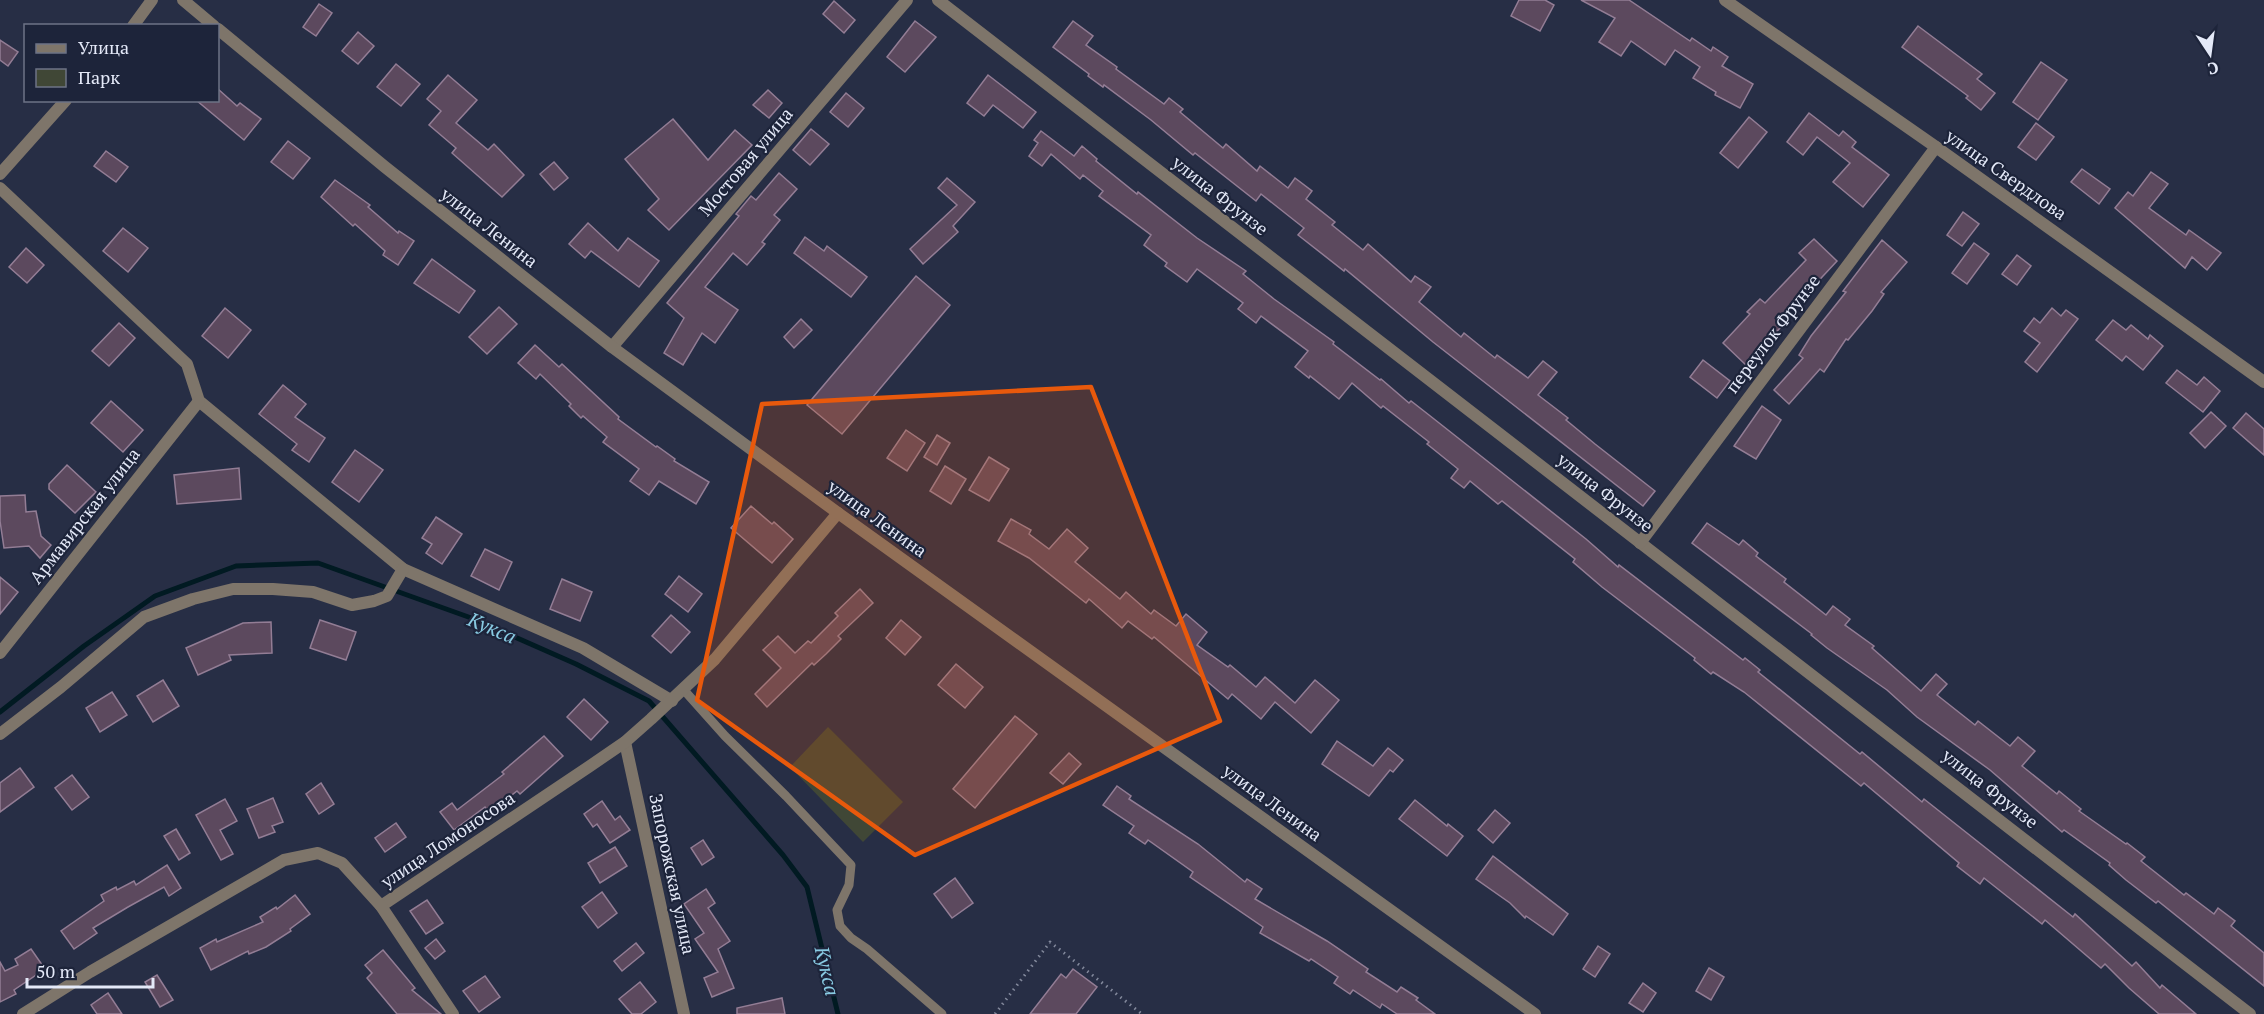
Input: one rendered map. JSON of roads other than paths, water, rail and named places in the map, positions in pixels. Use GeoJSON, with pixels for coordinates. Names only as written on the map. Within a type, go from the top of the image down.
{"type":"FeatureCollection","features":[{"type":"Feature","properties":{"kind":"street"},"geometry":{"type":"LineString","coordinates":[[134,24],[152,0]]}},
{"type":"Feature","properties":{"kind":"street"},"geometry":{"type":"LineString","coordinates":[[183,0],[212,24]]}},
{"type":"Feature","properties":{"kind":"street","name":"Мостовая улица"},"geometry":{"type":"LineString","coordinates":[[612,347],[907,0]]}},
{"type":"Feature","properties":{"kind":"street","name":"улица Фрунзе"},"geometry":{"type":"LineString","coordinates":[[938,0],[2250,1014]]}},
{"type":"Feature","properties":{"kind":"street","name":"улица Свердлова"},"geometry":{"type":"LineString","coordinates":[[1725,0],[1936,147],[2264,382]]}},
{"type":"Feature","properties":{"kind":"street","name":"улица Ленина"},"geometry":{"type":"LineString","coordinates":[[219,30],[385,168],[612,347],[838,513],[1535,1014]]}},
{"type":"Feature","properties":{"kind":"street"},"geometry":{"type":"LineString","coordinates":[[0,174],[64,102]]}},
{"type":"Feature","properties":{"kind":"street","name":"переулок Фрунзе"},"geometry":{"type":"LineString","coordinates":[[1640,543],[1936,147]]}},
{"type":"Feature","properties":{"kind":"street"},"geometry":{"type":"LineString","coordinates":[[0,188],[187,364],[199,401],[403,568],[583,648],[669,704]]}},
{"type":"Feature","properties":{"kind":"street","name":"Армавирская улица"},"geometry":{"type":"LineString","coordinates":[[0,652],[199,401]]}},
{"type":"Feature","properties":{"kind":"street","name":"улица Ломоносова"},"geometry":{"type":"LineString","coordinates":[[23,1014],[90,972],[284,860],[318,853],[342,863],[381,906],[625,742],[669,704],[715,659],[838,513]]}},
{"type":"Feature","properties":{"kind":"street"},"geometry":{"type":"LineString","coordinates":[[0,734],[61,687],[144,617],[193,598],[232,590],[273,589],[313,592],[352,605],[387,596],[403,568]]}},
{"type":"Feature","properties":{"kind":"street","name":"Запорожская улица"},"geometry":{"type":"LineString","coordinates":[[625,742],[684,1014]]}},
{"type":"Feature","properties":{"kind":"street"},"geometry":{"type":"LineString","coordinates":[[381,906],[453,1014]]}},
{"type":"Feature","properties":{"kind":"lane"},"geometry":{"type":"LineString","coordinates":[[683,689],[724,736],[851,865],[849,885],[837,910],[840,926],[851,938],[867,949],[942,1014]]}},
{"type":"Feature","properties":{"kind":"waterway","name":"Кукса"},"geometry":{"type":"LineString","coordinates":[[0,712],[84,646],[155,596],[236,566],[318,563],[474,619],[576,664],[649,701],[783,855],[807,887],[838,1014]]}}]}
